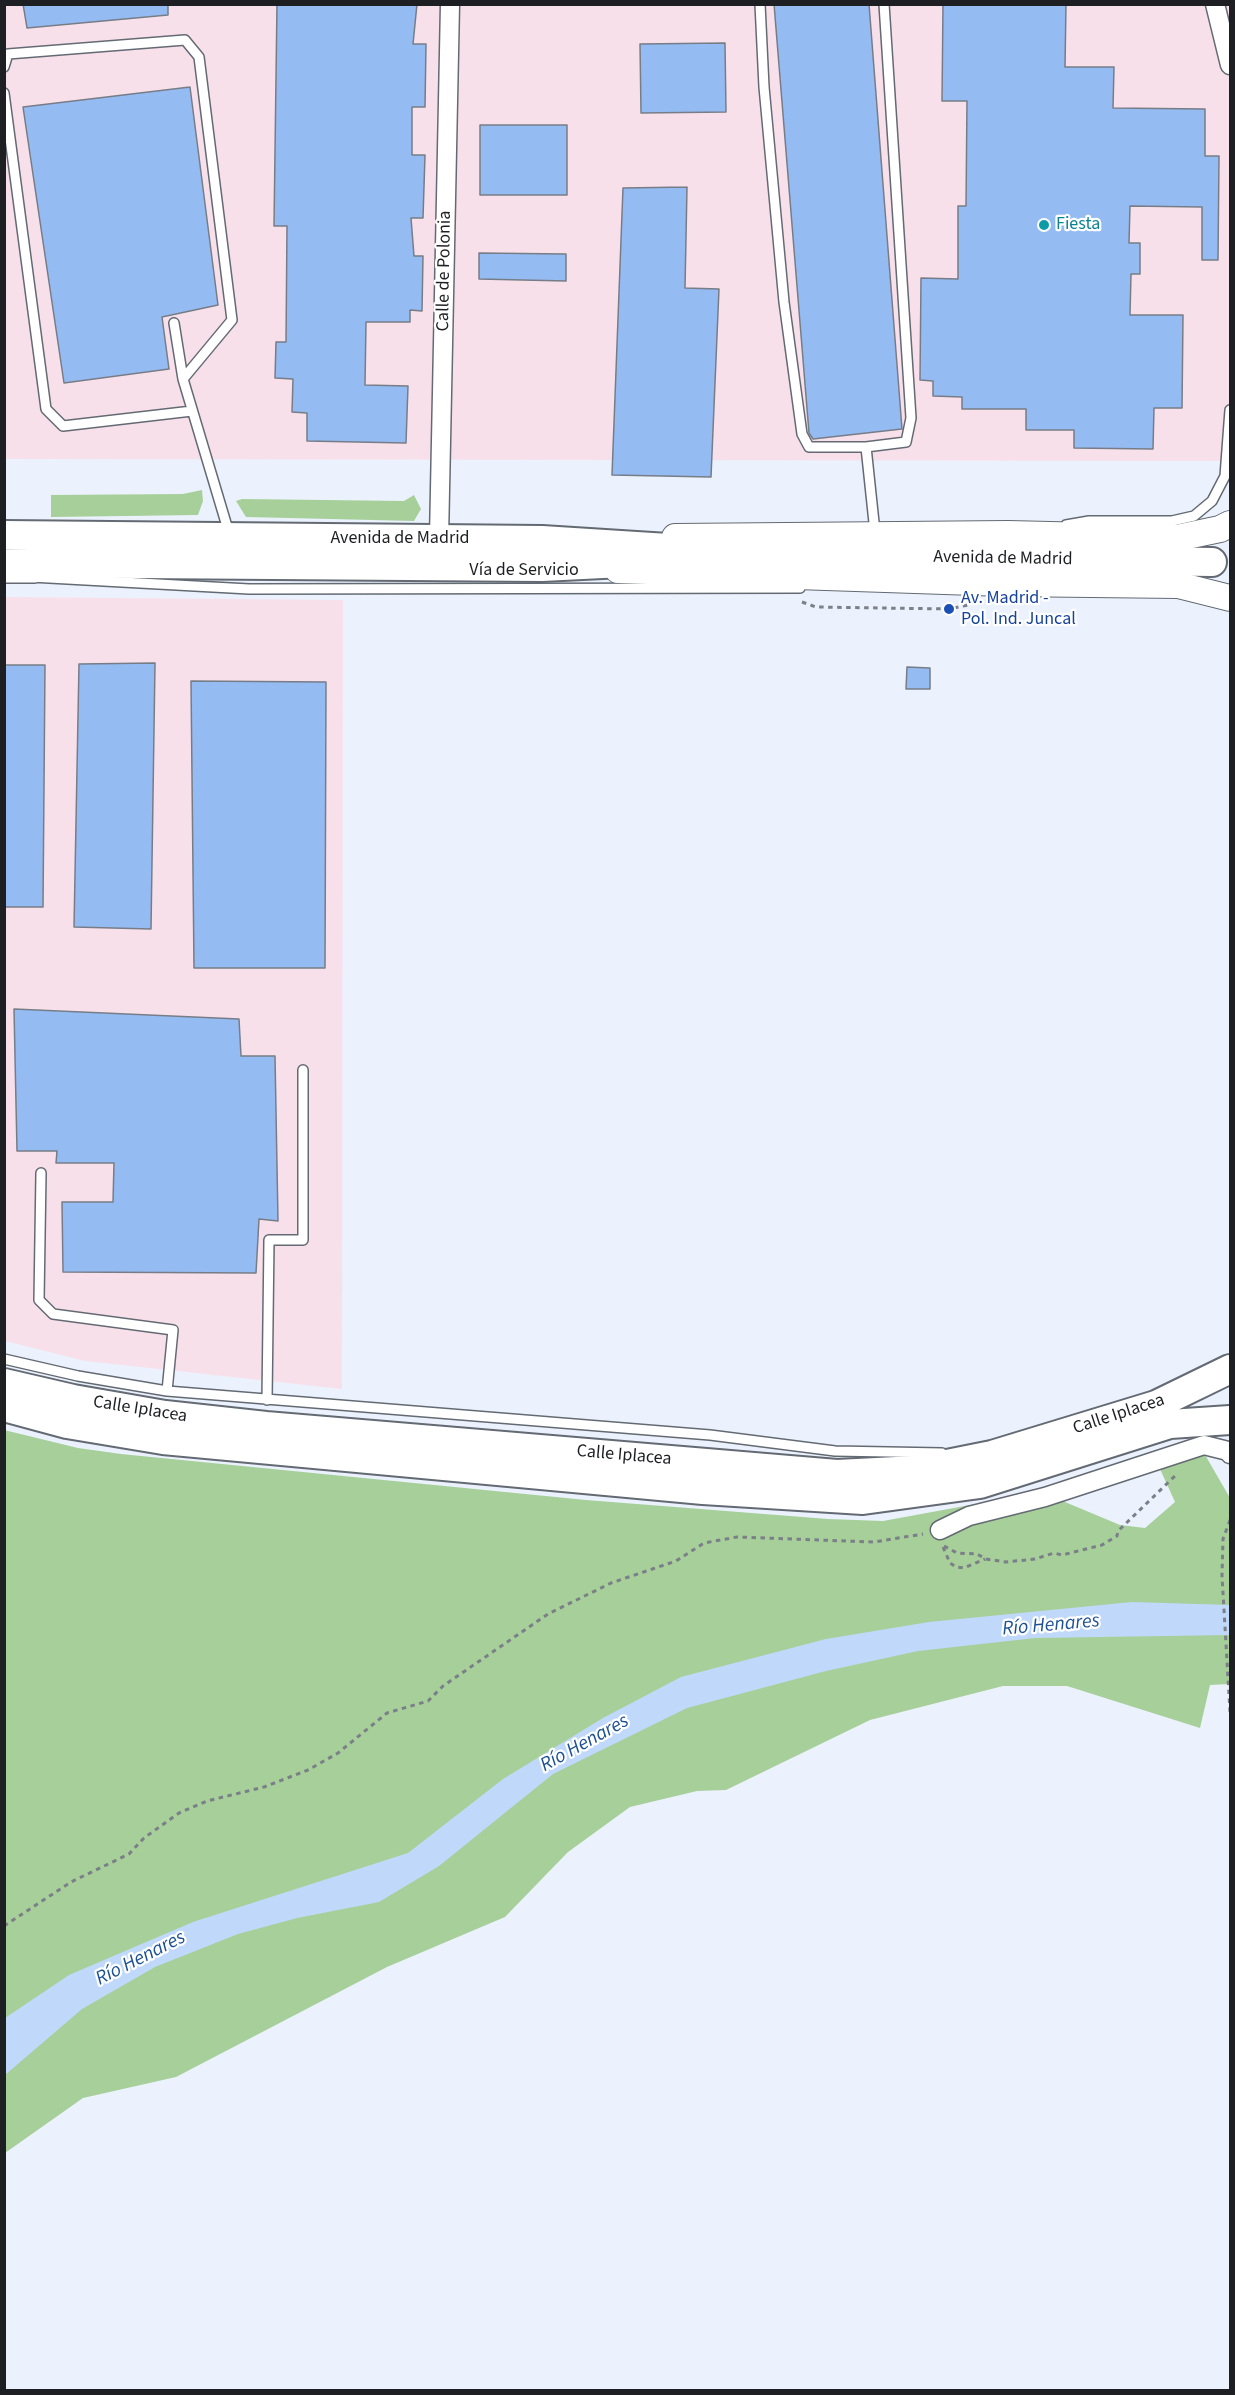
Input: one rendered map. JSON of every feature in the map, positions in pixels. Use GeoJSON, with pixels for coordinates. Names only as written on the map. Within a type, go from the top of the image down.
{"type":"FeatureCollection","features":[{"type":"Feature","properties":{"kind":"main road","name":"Avenida de Madrid"},"geometry":{"type":"LineString","coordinates":[[4,535],[231,539],[439,538],[542,553]]}},
{"type":"Feature","properties":{"kind":"main road","name":"Avenida de Madrid"},"geometry":{"type":"LineString","coordinates":[[4,563],[542,553],[1212,562]]}},
{"type":"Feature","properties":{"kind":"main road","name":"Calle Iplacea"},"geometry":{"type":"LineString","coordinates":[[4,1383],[73,1399],[142,1411],[266,1426],[837,1474],[917,1470],[993,1455],[1156,1405],[1230,1370]]}},
{"type":"Feature","properties":{"kind":"main road","name":"Calle Iplacea"},"geometry":{"type":"LineString","coordinates":[[4,1407],[67,1424],[163,1440],[691,1489],[863,1500],[980,1484],[1170,1424],[1230,1420]]}},
{"type":"Feature","properties":{"kind":"street","name":"Calle de Polonia"},"geometry":{"type":"LineString","coordinates":[[439,538],[450,4]]}},
{"type":"Feature","properties":{"kind":"street"},"geometry":{"type":"LineString","coordinates":[[1215,4],[1230,65]]}},
{"type":"Feature","properties":{"kind":"street"},"geometry":{"type":"LineString","coordinates":[[542,553],[876,535],[1008,534],[1177,537],[1220,529],[1230,524]]}},
{"type":"Feature","properties":{"kind":"street"},"geometry":{"type":"LineString","coordinates":[[542,553],[1004,583],[1178,585],[1230,598]]}},
{"type":"Feature","properties":{"kind":"street"},"geometry":{"type":"LineString","coordinates":[[933,1533],[969,1516],[1045,1497],[1204,1445],[1228,1451],[1230,1454]]}},
{"type":"Feature","properties":{"kind":"lane"},"geometry":{"type":"LineString","coordinates":[[760,4],[784,302],[802,434],[809,447],[866,447],[906,442],[911,418],[884,4]]}},
{"type":"Feature","properties":{"kind":"lane"},"geometry":{"type":"LineString","coordinates":[[4,67],[8,54],[185,40],[199,57],[232,320],[183,380]]}},
{"type":"Feature","properties":{"kind":"lane"},"geometry":{"type":"LineString","coordinates":[[4,93],[46,409],[63,426],[192,411]]}},
{"type":"Feature","properties":{"kind":"lane"},"geometry":{"type":"LineString","coordinates":[[174,323],[183,380],[231,539]]}},
{"type":"Feature","properties":{"kind":"lane"},"geometry":{"type":"LineString","coordinates":[[1008,534],[1089,521],[1173,521],[1194,516],[1212,501],[1225,476],[1230,410]]}},
{"type":"Feature","properties":{"kind":"lane"},"geometry":{"type":"LineString","coordinates":[[866,447],[876,535]]}},
{"type":"Feature","properties":{"kind":"lane","name":"Vía de Servicio"},"geometry":{"type":"LineString","coordinates":[[4,576],[249,589],[816,588]]}},
{"type":"Feature","properties":{"kind":"lane"},"geometry":{"type":"LineString","coordinates":[[827,588],[950,588],[1004,583]]}},
{"type":"Feature","properties":{"kind":"lane"},"geometry":{"type":"LineString","coordinates":[[267,1400],[269,1240],[303,1240],[303,1070]]}},
{"type":"Feature","properties":{"kind":"lane"},"geometry":{"type":"LineString","coordinates":[[41,1173],[39,1300],[53,1314],[173,1330],[167,1391]]}},
{"type":"Feature","properties":{"kind":"lane"},"geometry":{"type":"LineString","coordinates":[[4,1359],[78,1376],[167,1391],[710,1435],[835,1451],[993,1455]]}},
{"type":"Feature","properties":{"kind":"path"},"geometry":{"type":"LineString","coordinates":[[986,1559],[964,1568],[956,1567],[950,1563],[940,1544],[957,1553],[977,1554],[986,1559],[1006,1562],[1035,1559],[1043,1555],[1062,1555],[1102,1545],[1117,1536],[1118,1531],[1176,1476],[1194,1448]]}},
{"type":"Feature","properties":{"kind":"path"},"geometry":{"type":"LineString","coordinates":[[1230,1520],[1223,1539],[1222,1576],[1230,1712]]}},
{"type":"Feature","properties":{"kind":"path"},"geometry":{"type":"LineString","coordinates":[[4,1926],[71,1882],[129,1854],[144,1838],[179,1813],[207,1801],[264,1787],[308,1770],[338,1754],[387,1713],[428,1701],[443,1686],[548,1614],[611,1583],[676,1560],[704,1543],[737,1537],[874,1542],[933,1533]]}},
{"type":"Feature","properties":{"kind":"path"},"geometry":{"type":"LineString","coordinates":[[921,1534],[933,1533]]}},
{"type":"Feature","properties":{"kind":"shaded area"},"geometry":{"type":"Polygon","coordinates":[[[5,5],[1230,5],[1230,461],[5,459],[5,5]]]}},
{"type":"Feature","properties":{"kind":"shaded area"},"geometry":{"type":"Polygon","coordinates":[[[5,597],[343,600],[342,1389],[85,1361],[5,1341],[5,597]]]}},
{"type":"Feature","properties":{"kind":"green space"},"geometry":{"type":"Polygon","coordinates":[[[202,490],[203,501],[198,515],[51,517],[51,495],[183,494],[202,490]]]}},
{"type":"Feature","properties":{"kind":"green space"},"geometry":{"type":"Polygon","coordinates":[[[414,495],[421,509],[414,521],[246,517],[236,501],[242,499],[404,501],[414,495]]]}},
{"type":"Feature","properties":{"kind":"green space"},"geometry":{"type":"Polygon","coordinates":[[[4,1430],[78,1448],[121,1454],[586,1500],[828,1519],[883,1521],[1041,1492],[1120,1525],[1145,1528],[1175,1502],[1160,1469],[1204,1453],[1230,1498],[1230,1684],[1210,1685],[1200,1728],[1067,1686],[1003,1686],[870,1720],[726,1790],[697,1791],[630,1807],[568,1852],[505,1917],[387,1967],[176,2077],[83,2098],[5,2153],[4,1430]]]}},
{"type":"Feature","properties":{"kind":"water","name":"Río Henares"},"geometry":{"type":"Polygon","coordinates":[[[1132,1602],[1230,1605],[1230,1635],[1035,1638],[918,1651],[826,1671],[687,1708],[553,1774],[439,1866],[379,1902],[297,1918],[238,1934],[155,1967],[82,2009],[5,2075],[5,2018],[69,1975],[193,1922],[408,1853],[503,1779],[603,1718],[681,1677],[826,1639],[929,1622],[1132,1602]]]}},
{"type":"Feature","properties":{"kind":"building"},"geometry":{"type":"Polygon","coordinates":[[[23,4],[168,4],[168,15],[27,28],[23,4]]]}},
{"type":"Feature","properties":{"kind":"building"},"geometry":{"type":"Polygon","coordinates":[[[277,4],[417,4],[413,44],[426,44],[425,107],[412,107],[412,155],[425,155],[423,218],[411,218],[414,256],[423,256],[422,311],[410,310],[410,322],[366,322],[365,385],[408,386],[406,443],[307,441],[307,413],[292,412],[293,379],[275,378],[276,342],[286,342],[287,226],[274,226],[277,4]]]}},
{"type":"Feature","properties":{"kind":"building"},"geometry":{"type":"Polygon","coordinates":[[[774,4],[869,4],[902,429],[813,439],[809,433],[774,4]]]}},
{"type":"Feature","properties":{"kind":"building","name":"Fiesta"},"geometry":{"type":"Polygon","coordinates":[[[943,4],[1066,4],[1065,67],[1114,67],[1113,108],[1205,109],[1205,156],[1219,156],[1218,260],[1202,260],[1202,207],[1130,206],[1129,243],[1140,243],[1140,274],[1131,274],[1130,315],[1183,315],[1182,408],[1154,408],[1153,449],[1074,448],[1074,430],[1026,430],[1026,409],[962,409],[962,397],[933,396],[933,381],[920,380],[921,278],[958,279],[958,206],[966,206],[967,101],[942,101],[943,4]]]}},
{"type":"Feature","properties":{"kind":"building"},"geometry":{"type":"Polygon","coordinates":[[[725,43],[726,112],[641,113],[640,44],[725,43]]]}},
{"type":"Feature","properties":{"kind":"building"},"geometry":{"type":"Polygon","coordinates":[[[190,87],[218,305],[162,317],[169,369],[64,383],[23,107],[190,87]]]}},
{"type":"Feature","properties":{"kind":"building"},"geometry":{"type":"Polygon","coordinates":[[[480,125],[567,125],[567,195],[480,195],[480,125]]]}},
{"type":"Feature","properties":{"kind":"building"},"geometry":{"type":"Polygon","coordinates":[[[687,187],[685,288],[719,289],[711,477],[612,475],[623,188],[687,187]]]}},
{"type":"Feature","properties":{"kind":"building"},"geometry":{"type":"Polygon","coordinates":[[[479,253],[566,254],[566,281],[479,279],[479,253]]]}},
{"type":"Feature","properties":{"kind":"building"},"geometry":{"type":"Polygon","coordinates":[[[155,663],[151,929],[74,927],[79,664],[155,663]]]}},
{"type":"Feature","properties":{"kind":"building"},"geometry":{"type":"Polygon","coordinates":[[[4,665],[45,665],[43,907],[4,907],[4,665]]]}},
{"type":"Feature","properties":{"kind":"building"},"geometry":{"type":"Polygon","coordinates":[[[907,667],[930,668],[930,689],[906,689],[907,667]]]}},
{"type":"Feature","properties":{"kind":"building"},"geometry":{"type":"Polygon","coordinates":[[[191,681],[326,682],[325,968],[194,968],[191,681]]]}},
{"type":"Feature","properties":{"kind":"building"},"geometry":{"type":"Polygon","coordinates":[[[14,1009],[239,1019],[241,1056],[275,1056],[278,1221],[259,1219],[256,1273],[63,1272],[62,1202],[113,1202],[114,1163],[56,1163],[57,1151],[17,1151],[14,1009]]]}},
{"type":"Feature","properties":{"kind":"place","name":"Fiesta"},"geometry":{"type":"Point","coordinates":[1044,225]}},
{"type":"Feature","properties":{"kind":"place","name":"Av. Madrid - Pol. Ind. Juncal"},"geometry":{"type":"Point","coordinates":[949,609]}}]}
